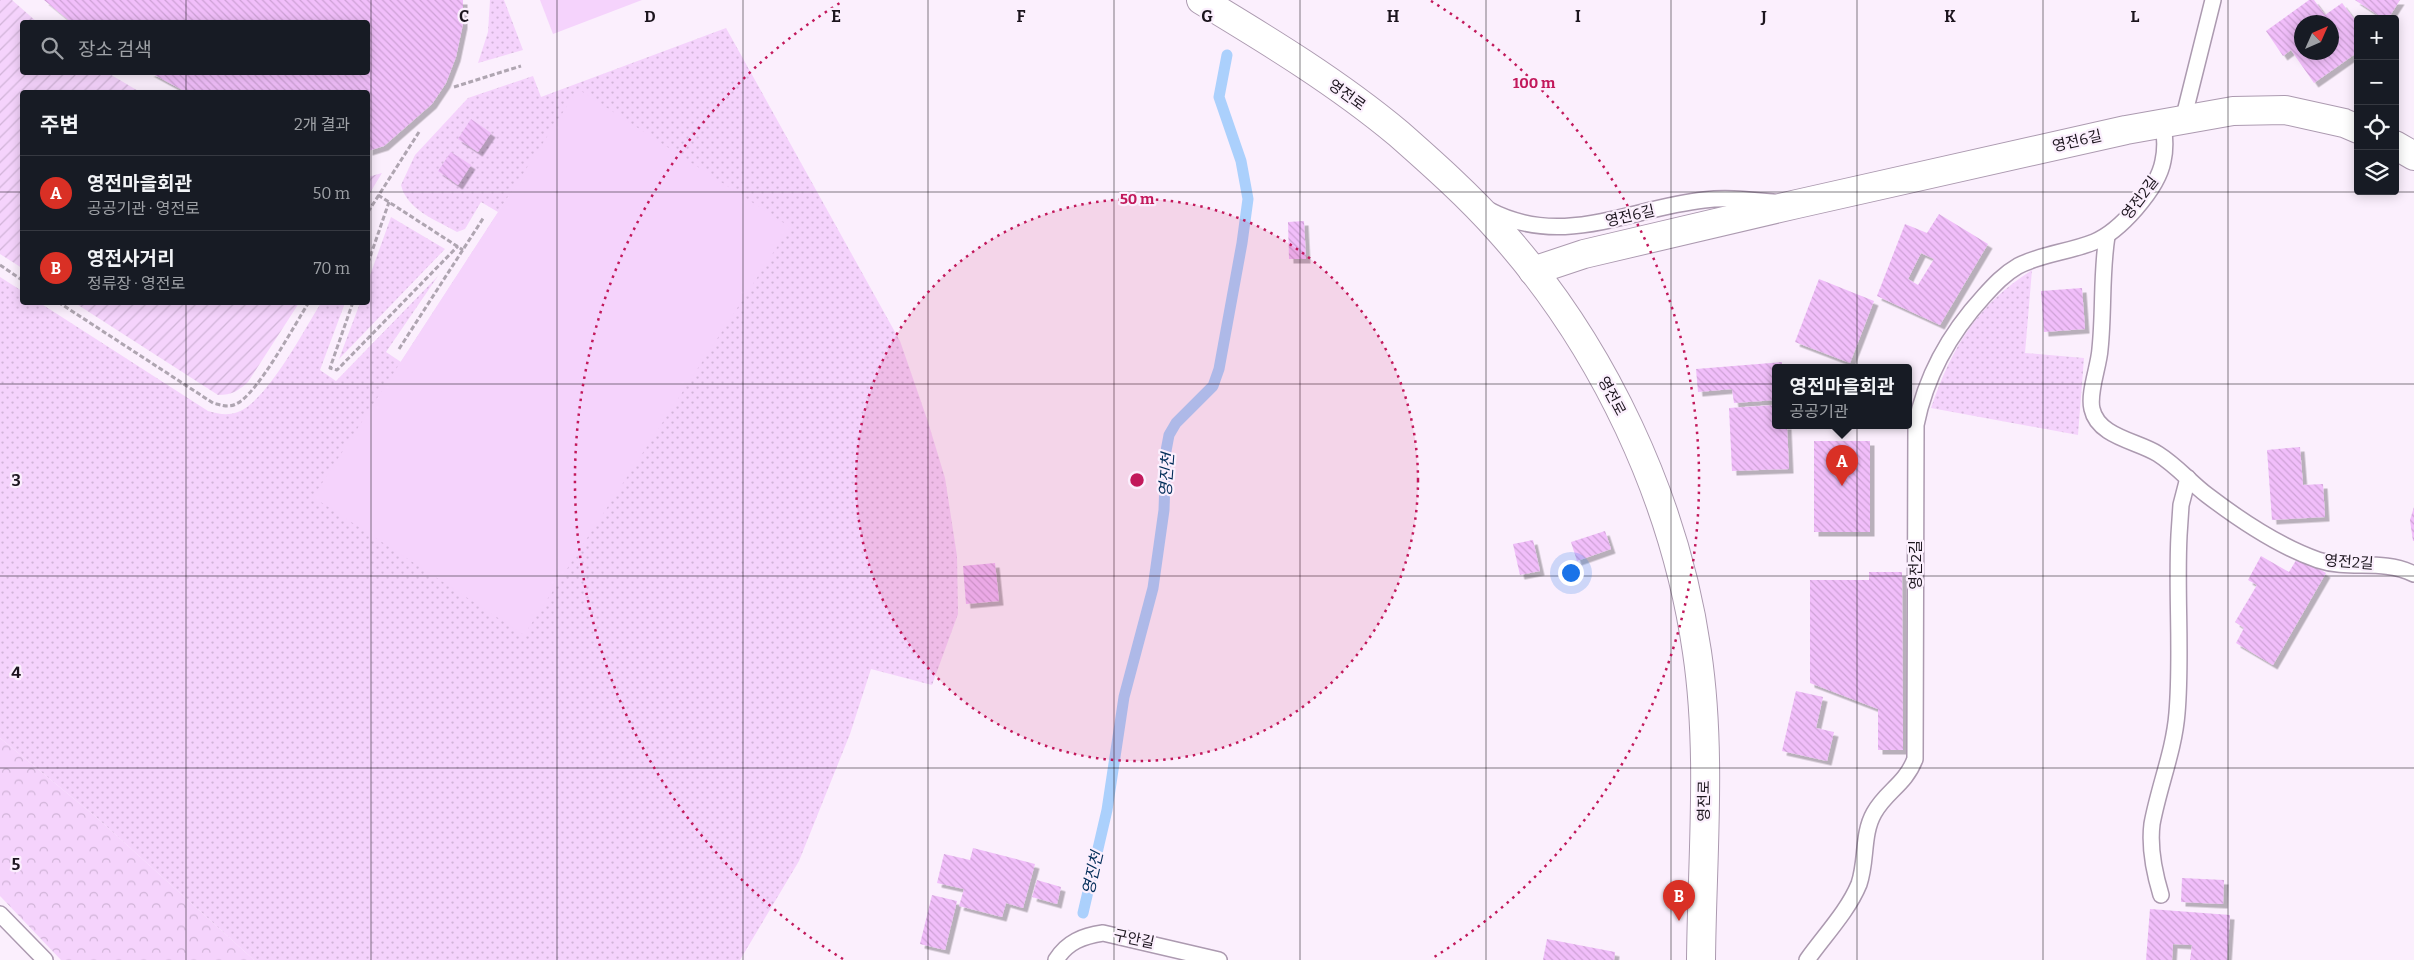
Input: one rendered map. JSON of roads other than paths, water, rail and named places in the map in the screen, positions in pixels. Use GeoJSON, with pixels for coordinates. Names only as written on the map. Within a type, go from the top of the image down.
{"type":"FeatureCollection","features":[{"type":"Feature","properties":{"kind":"street","name":"영전로"},"geometry":{"type":"LineString","coordinates":[[1201,0],[1304,65],[1353,99],[1399,134],[1468,199],[1499,230],[1550,292],[1591,357],[1627,423],[1665,516],[1686,587],[1698,654],[1705,729],[1701,960]]}},
{"type":"Feature","properties":{"kind":"street","name":"영전6길"},"geometry":{"type":"LineString","coordinates":[[1533,271],[1584,254],[1798,204],[2173,122],[2234,111],[2285,110],[2344,123],[2354,127]]}},
{"type":"Feature","properties":{"kind":"street"},"geometry":{"type":"LineString","coordinates":[[2399,147],[2414,156]]}},
{"type":"Feature","properties":{"kind":"lane","name":"영전2길"},"geometry":{"type":"LineString","coordinates":[[1807,960],[1853,896],[1859,882],[1868,825],[1874,812],[1910,772],[1915,759],[1916,425],[1921,400],[1930,375],[1951,338],[1973,308],[2001,278],[2018,266],[2093,243],[2107,236],[2142,200],[2158,178],[2163,162],[2165,139],[2173,122],[2213,0]]}},
{"type":"Feature","properties":{"kind":"lane","name":"영전6길"},"geometry":{"type":"LineString","coordinates":[[1468,199],[1499,215],[1552,227],[1581,226],[1605,222],[1703,200],[1727,198],[1798,204]]}},
{"type":"Feature","properties":{"kind":"lane","name":"영전2길"},"geometry":{"type":"LineString","coordinates":[[2107,236],[2104,258],[2100,351],[2092,408],[2096,419],[2106,429],[2152,450],[2172,462],[2207,495],[2272,540],[2296,552],[2325,562],[2381,564],[2401,568],[2414,574]]}},
{"type":"Feature","properties":{"kind":"lane"},"geometry":{"type":"LineString","coordinates":[[2161,895],[2154,874],[2151,848],[2152,825],[2171,755],[2177,714],[2179,535],[2181,505],[2188,478]]}},
{"type":"Feature","properties":{"kind":"lane"},"geometry":{"type":"LineString","coordinates":[[0,914],[44,960]]}},
{"type":"Feature","properties":{"kind":"lane","name":"구안길"},"geometry":{"type":"LineString","coordinates":[[1056,960],[1069,945],[1085,935],[1103,933],[1124,936],[1219,960]]}},
{"type":"Feature","properties":{"kind":"waterway","name":"영진천"},"geometry":{"type":"LineString","coordinates":[[1083,913],[1107,810],[1124,697],[1153,588],[1164,510],[1166,451],[1169,435],[1176,423],[1213,386],[1219,369],[1242,243],[1248,199],[1241,161],[1219,97],[1227,55]]}},
{"type":"Feature","properties":{"kind":"place","name":"영전마을회관"},"geometry":{"type":"Point","coordinates":[1842,486]}},
{"type":"Feature","properties":{"kind":"place","name":"영전사거리"},"geometry":{"type":"Point","coordinates":[1679,921]}}]}
